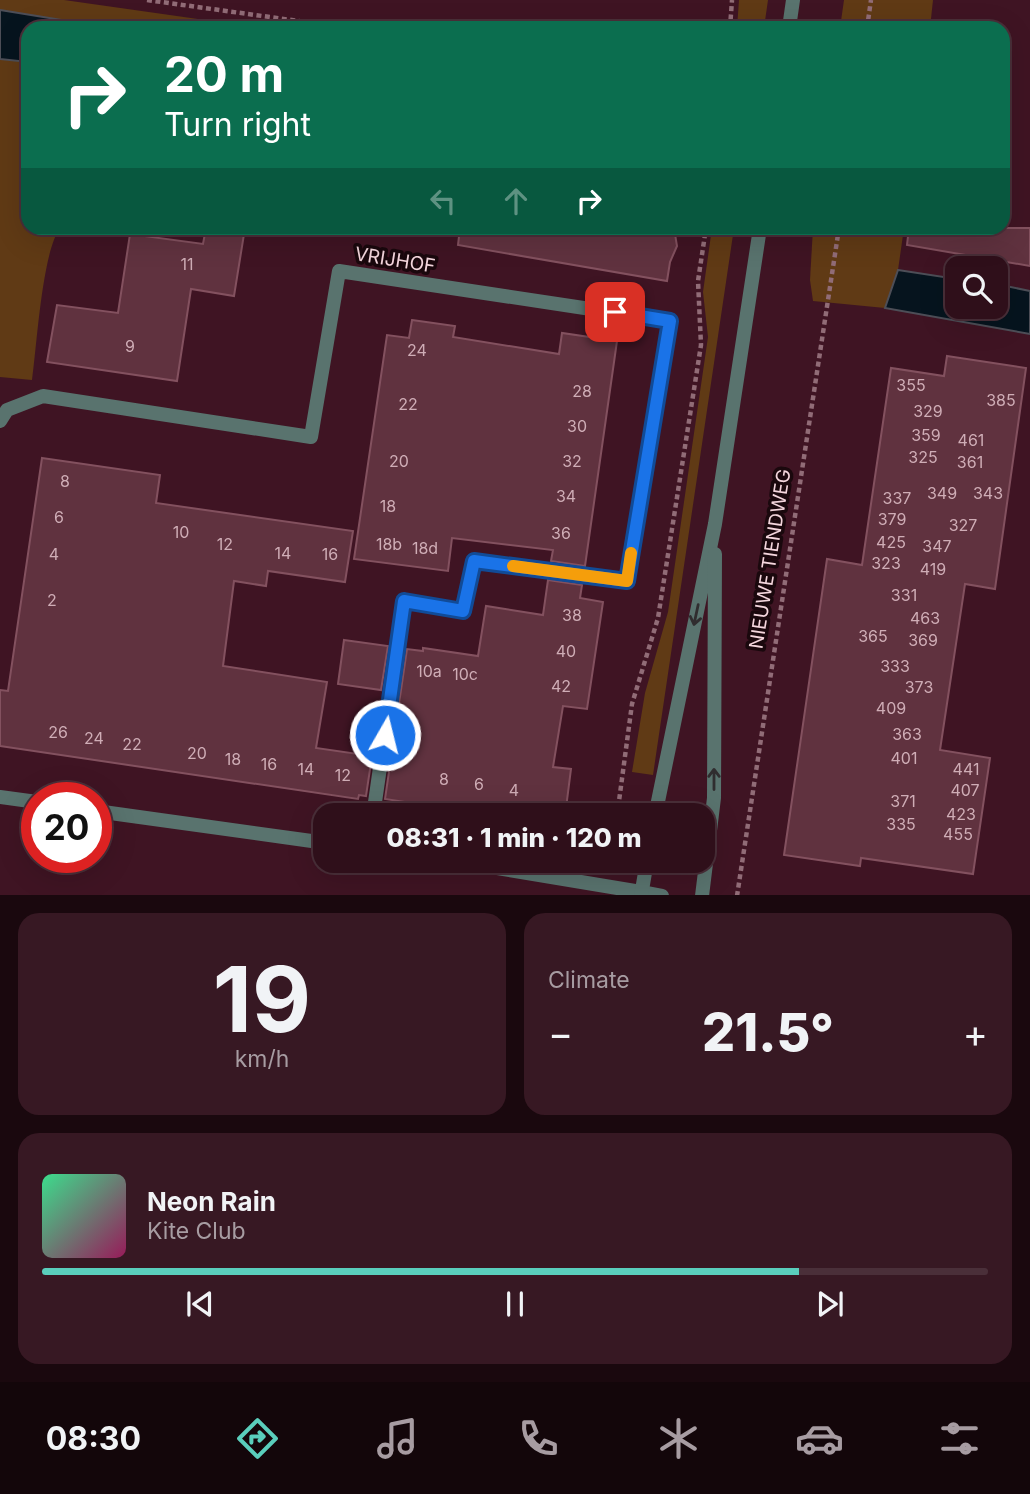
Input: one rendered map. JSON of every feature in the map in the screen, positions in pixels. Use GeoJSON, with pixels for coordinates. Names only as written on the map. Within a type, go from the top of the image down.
{"type":"FeatureCollection","features":[{"type":"Feature","properties":{"kind":"street"},"geometry":{"type":"LineString","coordinates":[[790,21],[793,0]]}},
{"type":"Feature","properties":{"kind":"street"},"geometry":{"type":"LineString","coordinates":[[658,803],[715,524],[759,235]]}},
{"type":"Feature","properties":{"kind":"street","name":"VRIJHOF"},"geometry":{"type":"LineString","coordinates":[[0,421],[8,410],[43,396],[311,437],[339,271],[670,321],[627,581],[474,561],[463,611],[404,601],[375,803]]}},
{"type":"Feature","properties":{"kind":"street"},"geometry":{"type":"LineString","coordinates":[[702,895],[714,798],[715,524]]}},
{"type":"Feature","properties":{"kind":"street"},"geometry":{"type":"LineString","coordinates":[[0,797],[21,800]]}},
{"type":"Feature","properties":{"kind":"street"},"geometry":{"type":"LineString","coordinates":[[112,813],[313,841]]}},
{"type":"Feature","properties":{"kind":"street"},"geometry":{"type":"LineString","coordinates":[[522,873],[641,894],[662,895]]}},
{"type":"Feature","properties":{"kind":"street"},"geometry":{"type":"LineString","coordinates":[[641,894],[645,873]]}},
{"type":"Feature","properties":{"kind":"path"},"geometry":{"type":"LineString","coordinates":[[147,0],[298,21]]}},
{"type":"Feature","properties":{"kind":"path"},"geometry":{"type":"LineString","coordinates":[[730,21],[732,0]]}},
{"type":"Feature","properties":{"kind":"path"},"geometry":{"type":"LineString","coordinates":[[868,21],[871,0]]}},
{"type":"Feature","properties":{"kind":"path"},"geometry":{"type":"LineString","coordinates":[[619,803],[632,704],[658,618],[701,345],[698,281],[705,235]]}},
{"type":"Feature","properties":{"kind":"path","name":"NIEUWE TIENDWEG"},"geometry":{"type":"LineString","coordinates":[[737,895],[838,235]]}},
{"type":"Feature","properties":{"kind":"shaded area"},"geometry":{"type":"Polygon","coordinates":[[[0,0],[64,0],[212,21],[68,21],[0,10],[0,0]]]}},
{"type":"Feature","properties":{"kind":"shaded area"},"geometry":{"type":"Polygon","coordinates":[[[739,0],[768,0],[765,21],[738,21],[739,0]]]}},
{"type":"Feature","properties":{"kind":"shaded area"},"geometry":{"type":"Polygon","coordinates":[[[844,0],[933,0],[931,21],[841,21],[844,0]]]}},
{"type":"Feature","properties":{"kind":"shaded area"},"geometry":{"type":"Polygon","coordinates":[[[0,59],[21,61],[21,235],[56,235],[45,278],[32,380],[0,377],[0,59]]]}},
{"type":"Feature","properties":{"kind":"shaded area"},"geometry":{"type":"Polygon","coordinates":[[[711,235],[733,235],[653,775],[632,772],[645,693],[668,612],[708,337],[703,292],[711,235]]]}},
{"type":"Feature","properties":{"kind":"shaded area"},"geometry":{"type":"Polygon","coordinates":[[[813,235],[903,235],[898,270],[885,308],[813,301],[810,280],[813,235]]]}},
{"type":"Feature","properties":{"kind":"water"},"geometry":{"type":"Polygon","coordinates":[[[0,10],[68,21],[21,21],[21,61],[0,59],[0,10]]]}},
{"type":"Feature","properties":{"kind":"water"},"geometry":{"type":"Polygon","coordinates":[[[898,270],[945,277],[945,319],[885,308],[898,270]]]}},
{"type":"Feature","properties":{"kind":"water"},"geometry":{"type":"Polygon","coordinates":[[[1008,286],[1030,291],[1030,334],[946,319],[1008,319],[1008,286]]]}},
{"type":"Feature","properties":{"kind":"building"},"geometry":{"type":"Polygon","coordinates":[[[1010,228],[1030,228],[1030,266],[1008,262],[1008,256],[971,256],[907,245],[908,235],[1010,235],[1010,228]]]}},
{"type":"Feature","properties":{"kind":"building"},"geometry":{"type":"Polygon","coordinates":[[[130,235],[203,244],[205,235],[244,235],[234,296],[191,289],[177,381],[47,362],[57,305],[118,313],[130,235]]]}},
{"type":"Feature","properties":{"kind":"building"},"geometry":{"type":"Polygon","coordinates":[[[459,235],[675,235],[677,246],[670,262],[667,281],[458,245],[459,235]]]}},
{"type":"Feature","properties":{"kind":"building"},"geometry":{"type":"Polygon","coordinates":[[[412,320],[455,326],[453,337],[559,354],[562,333],[617,341],[585,566],[551,561],[553,550],[452,538],[448,571],[354,559],[387,335],[409,338],[412,320]]]}},
{"type":"Feature","properties":{"kind":"building"},"geometry":{"type":"Polygon","coordinates":[[[947,356],[1026,368],[995,589],[965,584],[940,750],[990,758],[973,874],[861,858],[860,866],[784,855],[827,559],[862,565],[891,368],[944,376],[947,356]]]}},
{"type":"Feature","properties":{"kind":"building"},"geometry":{"type":"Polygon","coordinates":[[[42,458],[160,475],[156,503],[353,531],[345,582],[268,571],[266,586],[234,581],[223,666],[327,682],[316,748],[372,756],[366,796],[359,795],[358,799],[0,746],[0,690],[8,691],[42,458]]]}},
{"type":"Feature","properties":{"kind":"building"},"geometry":{"type":"Polygon","coordinates":[[[548,580],[582,585],[580,598],[603,602],[587,709],[563,706],[553,767],[571,769],[567,803],[411,803],[385,799],[407,649],[423,651],[423,648],[478,656],[486,606],[543,615],[548,580]]]}},
{"type":"Feature","properties":{"kind":"building"},"geometry":{"type":"Polygon","coordinates":[[[344,640],[388,646],[381,690],[338,684],[344,640]]]}},
{"type":"Feature","properties":{"kind":"slow traffic"},"geometry":{"type":"LineString","coordinates":[[513,566],[627,581],[631,553]]}},
{"type":"Feature","properties":{"kind":"route"},"geometry":{"type":"LineString","coordinates":[[385,735],[404,601],[463,611],[474,561],[627,581],[670,321],[615,312]]}}]}
